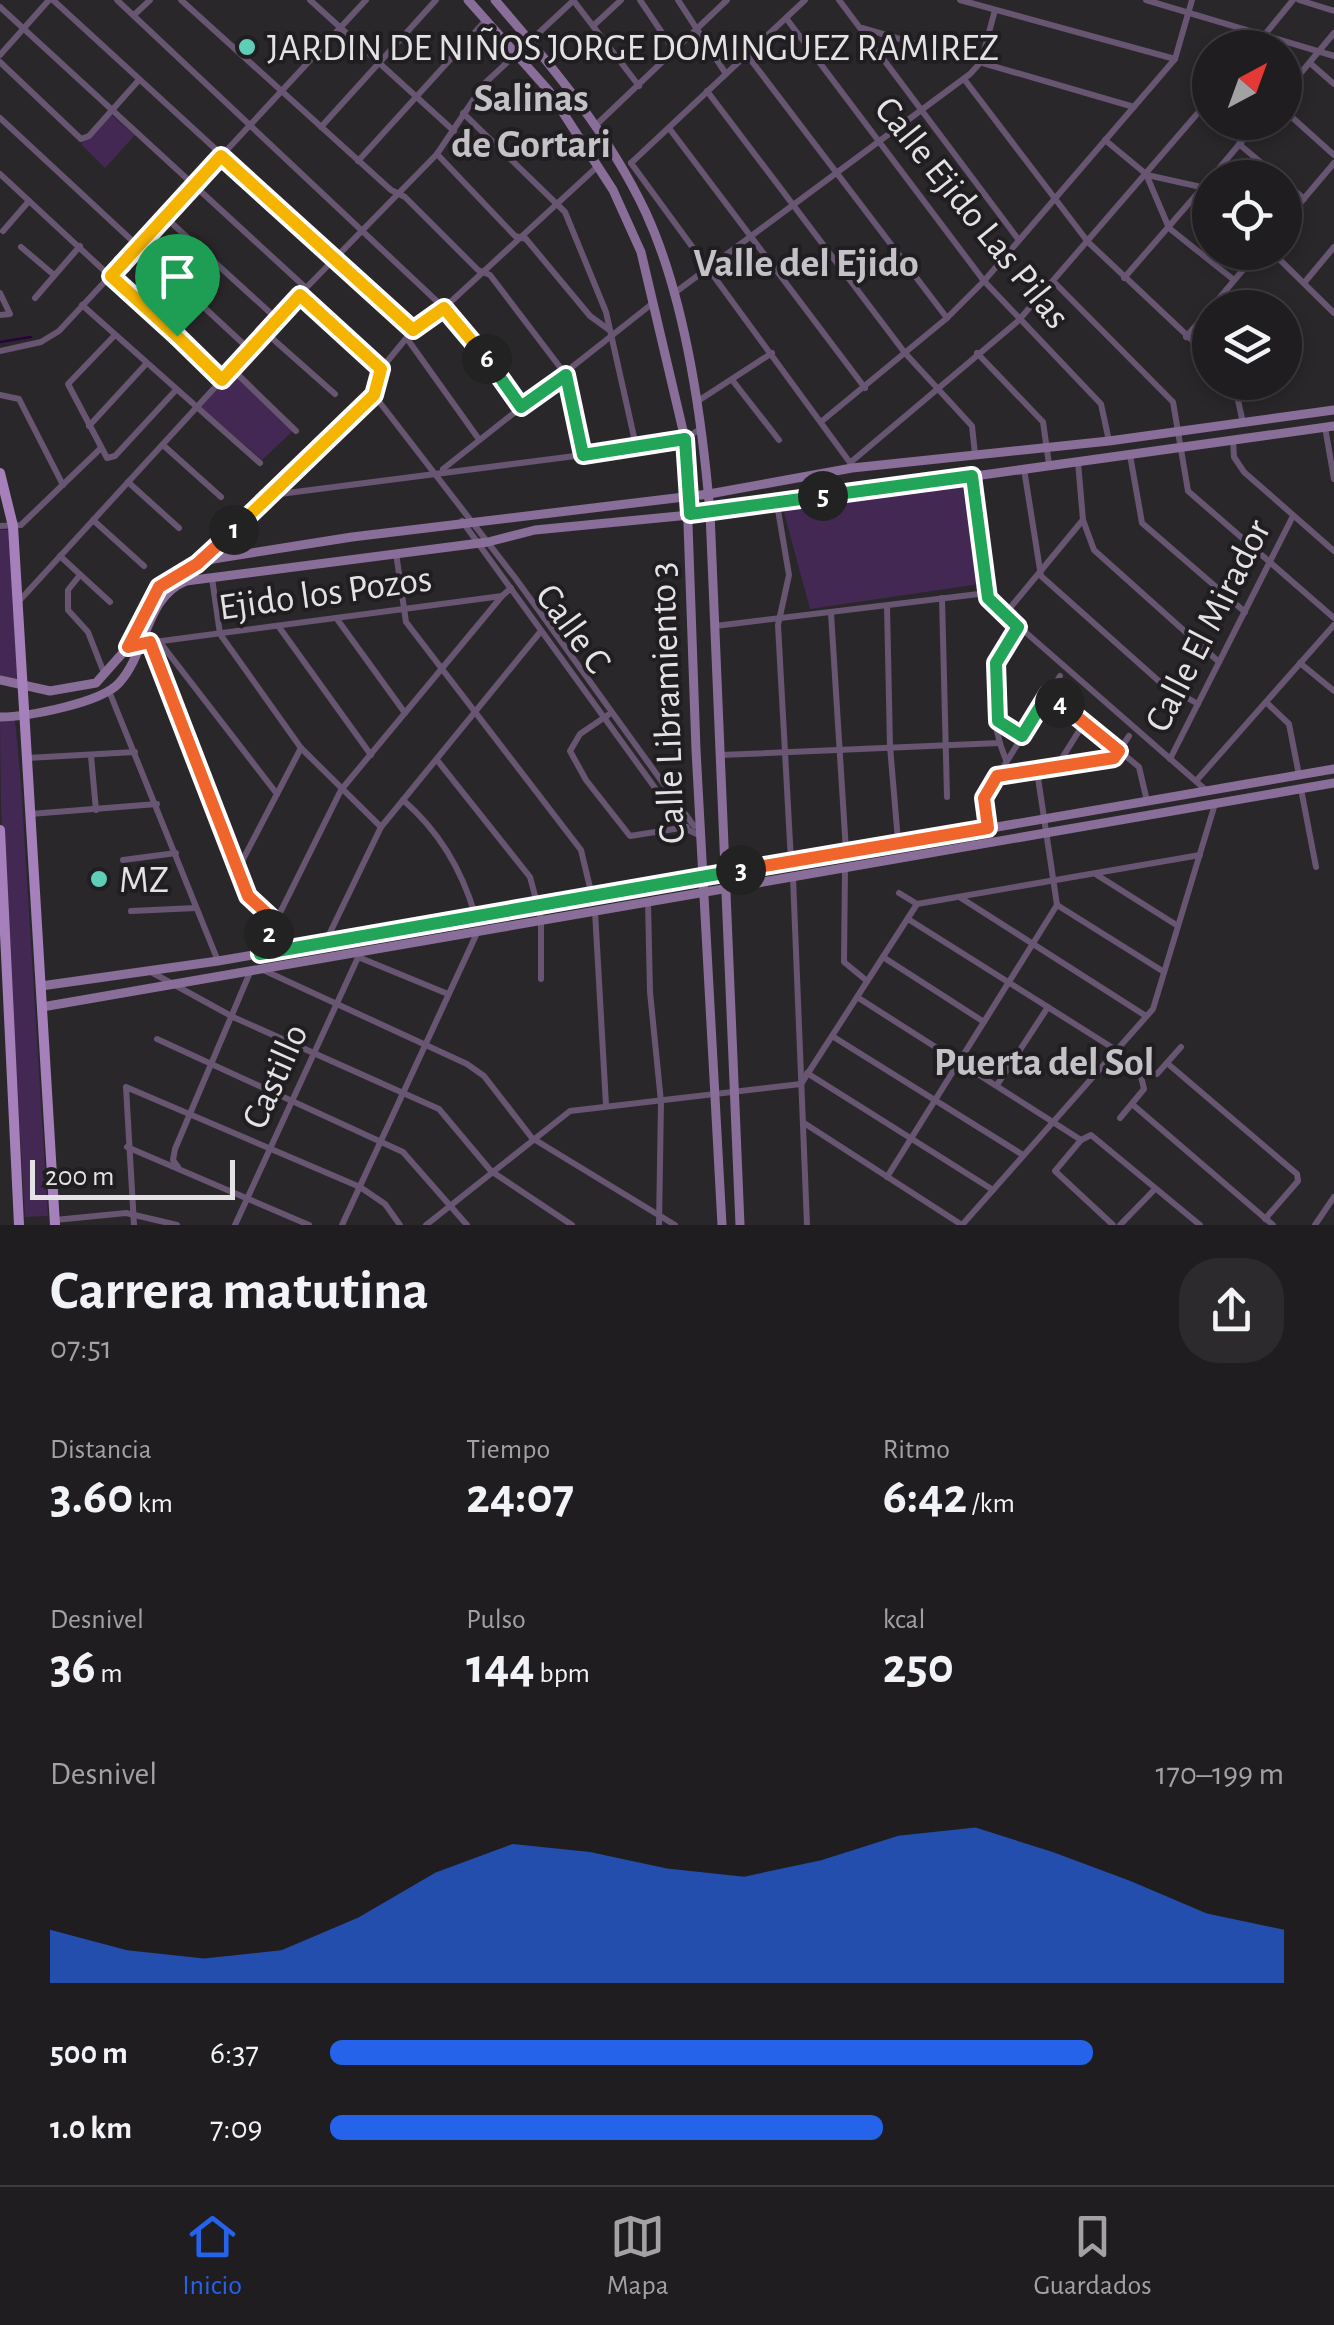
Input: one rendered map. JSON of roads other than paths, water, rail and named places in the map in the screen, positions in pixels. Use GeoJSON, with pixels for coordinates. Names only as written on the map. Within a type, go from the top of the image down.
{"type":"FeatureCollection","features":[{"type":"Feature","properties":{"kind":"main road"},"geometry":{"type":"LineString","coordinates":[[0,473],[13,526],[55,1223]]}},
{"type":"Feature","properties":{"kind":"main road"},"geometry":{"type":"LineString","coordinates":[[0,830],[6,1079],[19,1225]]}},
{"type":"Feature","properties":{"kind":"street"},"geometry":{"type":"LineString","coordinates":[[139,81],[84,138],[0,58],[51,0],[413,330]]}},
{"type":"Feature","properties":{"kind":"street"},"geometry":{"type":"LineString","coordinates":[[117,0],[460,323],[521,407]]}},
{"type":"Feature","properties":{"kind":"street"},"geometry":{"type":"LineString","coordinates":[[134,15],[150,0]]}},
{"type":"Feature","properties":{"kind":"street"},"geometry":{"type":"LineString","coordinates":[[181,0],[484,272],[566,375],[583,455]]}},
{"type":"Feature","properties":{"kind":"street"},"geometry":{"type":"LineString","coordinates":[[310,0],[454,130]]}},
{"type":"Feature","properties":{"kind":"street"},"geometry":{"type":"LineString","coordinates":[[0,352],[53,336],[366,0]]}},
{"type":"Feature","properties":{"kind":"street"},"geometry":{"type":"LineString","coordinates":[[321,126],[436,0]]}},
{"type":"Feature","properties":{"kind":"street","name":"Calle Libramiento 3"},"geometry":{"type":"LineString","coordinates":[[468,0],[560,106],[599,165],[632,229],[654,303],[685,439],[690,497],[694,829],[704,875],[722,1225]]}},
{"type":"Feature","properties":{"kind":"street"},"geometry":{"type":"LineString","coordinates":[[18,602],[334,258],[437,154],[484,84],[574,0],[639,86]]}},
{"type":"Feature","properties":{"kind":"street"},"geometry":{"type":"LineString","coordinates":[[593,26],[621,0]]}},
{"type":"Feature","properties":{"kind":"street"},"geometry":{"type":"LineString","coordinates":[[640,0],[675,52]]}},
{"type":"Feature","properties":{"kind":"street"},"geometry":{"type":"LineString","coordinates":[[678,0],[726,74]]}},
{"type":"Feature","properties":{"kind":"street"},"geometry":{"type":"LineString","coordinates":[[594,126],[727,0]]}},
{"type":"Feature","properties":{"kind":"street"},"geometry":{"type":"LineString","coordinates":[[804,0],[627,166],[772,353],[852,465]]}},
{"type":"Feature","properties":{"kind":"street"},"geometry":{"type":"LineString","coordinates":[[839,0],[1018,239]]}},
{"type":"Feature","properties":{"kind":"street"},"geometry":{"type":"LineString","coordinates":[[846,9],[856,0]]}},
{"type":"Feature","properties":{"kind":"street"},"geometry":{"type":"LineString","coordinates":[[960,0],[1175,59]]}},
{"type":"Feature","properties":{"kind":"street"},"geometry":{"type":"LineString","coordinates":[[1146,0],[1251,30]]}},
{"type":"Feature","properties":{"kind":"street"},"geometry":{"type":"LineString","coordinates":[[822,421],[947,318],[984,282],[1175,59],[1192,0]]}},
{"type":"Feature","properties":{"kind":"street"},"geometry":{"type":"LineString","coordinates":[[1269,30],[1296,0],[1334,11]]}},
{"type":"Feature","properties":{"kind":"street","name":"Calle Libramiento 3"},"geometry":{"type":"LineString","coordinates":[[502,2],[627,166],[655,236],[697,401],[710,513],[740,1225]]}},
{"type":"Feature","properties":{"kind":"street"},"geometry":{"type":"LineString","coordinates":[[0,7],[306,288]]}},
{"type":"Feature","properties":{"kind":"street"},"geometry":{"type":"LineString","coordinates":[[672,295],[964,79],[981,62],[994,10]]}},
{"type":"Feature","properties":{"kind":"street","name":"Calle Ejido Las Pilas"},"geometry":{"type":"LineString","coordinates":[[786,18],[984,282],[1102,404],[1109,441]]}},
{"type":"Feature","properties":{"kind":"street"},"geometry":{"type":"LineString","coordinates":[[358,161],[486,20]]}},
{"type":"Feature","properties":{"kind":"street"},"geometry":{"type":"LineString","coordinates":[[860,28],[1134,108]]}},
{"type":"Feature","properties":{"kind":"street"},"geometry":{"type":"LineString","coordinates":[[1302,72],[1334,33]]}},
{"type":"Feature","properties":{"kind":"street"},"geometry":{"type":"LineString","coordinates":[[1302,45],[1334,56]]}},
{"type":"Feature","properties":{"kind":"street"},"geometry":{"type":"LineString","coordinates":[[746,55],[947,318]]}},
{"type":"Feature","properties":{"kind":"street"},"geometry":{"type":"LineString","coordinates":[[1310,63],[1334,84]]}},
{"type":"Feature","properties":{"kind":"street"},"geometry":{"type":"LineString","coordinates":[[964,79],[1088,242],[1192,342]]}},
{"type":"Feature","properties":{"kind":"street"},"geometry":{"type":"LineString","coordinates":[[706,91],[905,354],[972,426],[975,454]]}},
{"type":"Feature","properties":{"kind":"street"},"geometry":{"type":"LineString","coordinates":[[463,112],[558,202],[590,266],[636,446]]}},
{"type":"Feature","properties":{"kind":"street"},"geometry":{"type":"LineString","coordinates":[[0,118],[250,350]]}},
{"type":"Feature","properties":{"kind":"street"},"geometry":{"type":"LineString","coordinates":[[852,465],[934,389],[1018,321],[1192,120]]}},
{"type":"Feature","properties":{"kind":"street"},"geometry":{"type":"LineString","coordinates":[[1302,126],[1334,155]]}},
{"type":"Feature","properties":{"kind":"street"},"geometry":{"type":"LineString","coordinates":[[669,128],[754,236],[864,388]]}},
{"type":"Feature","properties":{"kind":"street"},"geometry":{"type":"LineString","coordinates":[[1105,140],[1146,174],[1168,228],[1234,280]]}},
{"type":"Feature","properties":{"kind":"street"},"geometry":{"type":"LineString","coordinates":[[1227,160],[1243,140]]}},
{"type":"Feature","properties":{"kind":"street"},"geometry":{"type":"LineString","coordinates":[[1240,144],[1258,160]]}},
{"type":"Feature","properties":{"kind":"street"},"geometry":{"type":"LineString","coordinates":[[437,154],[520,237],[590,316],[609,330]]}},
{"type":"Feature","properties":{"kind":"street"},"geometry":{"type":"LineString","coordinates":[[1302,201],[1334,163]]}},
{"type":"Feature","properties":{"kind":"street"},"geometry":{"type":"LineString","coordinates":[[0,680],[22,686],[79,689],[105,675],[128,647],[159,587],[197,564],[272,495],[374,395],[381,369],[413,330],[444,308],[599,165]]}},
{"type":"Feature","properties":{"kind":"street"},"geometry":{"type":"LineString","coordinates":[[0,174],[222,380]]}},
{"type":"Feature","properties":{"kind":"street"},"geometry":{"type":"LineString","coordinates":[[1146,174],[1192,182]]}},
{"type":"Feature","properties":{"kind":"street"},"geometry":{"type":"LineString","coordinates":[[2,231],[29,201]]}},
{"type":"Feature","properties":{"kind":"street"},"geometry":{"type":"LineString","coordinates":[[1124,278],[1192,202]]}},
{"type":"Feature","properties":{"kind":"street"},"geometry":{"type":"LineString","coordinates":[[164,216],[277,319]]}},
{"type":"Feature","properties":{"kind":"street"},"geometry":{"type":"LineString","coordinates":[[35,298],[80,246]]}},
{"type":"Feature","properties":{"kind":"street"},"geometry":{"type":"LineString","coordinates":[[21,247],[54,275]]}},
{"type":"Feature","properties":{"kind":"street"},"geometry":{"type":"LineString","coordinates":[[1304,283],[1334,247]]}},
{"type":"Feature","properties":{"kind":"street"},"geometry":{"type":"LineString","coordinates":[[1226,290],[1243,270]]}},
{"type":"Feature","properties":{"kind":"street"},"geometry":{"type":"LineString","coordinates":[[1291,270],[1334,313]]}},
{"type":"Feature","properties":{"kind":"street"},"geometry":{"type":"LineString","coordinates":[[1054,282],[1168,395],[1176,409],[1188,491],[1334,622],[1196,782]]}},
{"type":"Feature","properties":{"kind":"street"},"geometry":{"type":"LineString","coordinates":[[0,293],[10,314],[0,316]]}},
{"type":"Feature","properties":{"kind":"street"},"geometry":{"type":"LineString","coordinates":[[300,295],[381,369]]}},
{"type":"Feature","properties":{"kind":"street"},"geometry":{"type":"LineString","coordinates":[[442,470],[654,303]]}},
{"type":"Feature","properties":{"kind":"street"},"geometry":{"type":"LineString","coordinates":[[82,305],[260,463]]}},
{"type":"Feature","properties":{"kind":"street"},"geometry":{"type":"LineString","coordinates":[[1186,337],[1192,330]]}},
{"type":"Feature","properties":{"kind":"street"},"geometry":{"type":"LineString","coordinates":[[265,332],[335,394]]}},
{"type":"Feature","properties":{"kind":"street"},"geometry":{"type":"LineString","coordinates":[[115,335],[68,384],[104,452],[116,456],[175,391]]}},
{"type":"Feature","properties":{"kind":"street"},"geometry":{"type":"LineString","coordinates":[[408,340],[478,438]]}},
{"type":"Feature","properties":{"kind":"street"},"geometry":{"type":"LineString","coordinates":[[697,401],[772,353]]}},
{"type":"Feature","properties":{"kind":"street"},"geometry":{"type":"LineString","coordinates":[[976,353],[1044,422],[1049,464]]}},
{"type":"Feature","properties":{"kind":"street"},"geometry":{"type":"LineString","coordinates":[[89,426],[146,364]]}},
{"type":"Feature","properties":{"kind":"street"},"geometry":{"type":"LineString","coordinates":[[232,369],[296,430]]}},
{"type":"Feature","properties":{"kind":"street"},"geometry":{"type":"LineString","coordinates":[[733,381],[779,440]]}},
{"type":"Feature","properties":{"kind":"street"},"geometry":{"type":"LineString","coordinates":[[0,395],[19,399],[63,485]]}},
{"type":"Feature","properties":{"kind":"street"},"geometry":{"type":"LineString","coordinates":[[374,395],[482,542]]}},
{"type":"Feature","properties":{"kind":"street"},"geometry":{"type":"LineString","coordinates":[[1238,400],[1243,422]]}},
{"type":"Feature","properties":{"kind":"street"},"geometry":{"type":"LineString","coordinates":[[197,564],[352,537],[690,497],[852,465],[1109,441],[1334,410]]}},
{"type":"Feature","properties":{"kind":"street"},"geometry":{"type":"LineString","coordinates":[[0,717],[109,692],[150,642],[166,592],[186,581],[482,542],[535,530],[710,513],[1330,427],[1334,479]]}},
{"type":"Feature","properties":{"kind":"street"},"geometry":{"type":"LineString","coordinates":[[272,495],[442,470],[583,455],[685,439],[701,429]]}},
{"type":"Feature","properties":{"kind":"street"},"geometry":{"type":"LineString","coordinates":[[1233,440],[1239,466],[1334,551]]}},
{"type":"Feature","properties":{"kind":"street"},"geometry":{"type":"LineString","coordinates":[[163,445],[220,497]]}},
{"type":"Feature","properties":{"kind":"street"},"geometry":{"type":"LineString","coordinates":[[0,526],[21,526],[104,452]]}},
{"type":"Feature","properties":{"kind":"street"},"geometry":{"type":"LineString","coordinates":[[1130,454],[1142,523],[1244,612]]}},
{"type":"Feature","properties":{"kind":"street"},"geometry":{"type":"LineString","coordinates":[[1078,461],[1083,520],[1094,550],[1219,662]]}},
{"type":"Feature","properties":{"kind":"street"},"geometry":{"type":"LineString","coordinates":[[1024,467],[1039,572],[1161,684],[1198,704]]}},
{"type":"Feature","properties":{"kind":"street"},"geometry":{"type":"LineString","coordinates":[[972,476],[986,593],[1018,627],[1208,792]]}},
{"type":"Feature","properties":{"kind":"street"},"geometry":{"type":"LineString","coordinates":[[128,482],[179,528]]}},
{"type":"Feature","properties":{"kind":"street"},"geometry":{"type":"LineString","coordinates":[[777,502],[790,575],[780,620],[792,862]]}},
{"type":"Feature","properties":{"kind":"street","name":"Calle El Mirador"},"geometry":{"type":"LineString","coordinates":[[1170,758],[1293,516]]}},
{"type":"Feature","properties":{"kind":"street"},"geometry":{"type":"LineString","coordinates":[[93,520],[144,566]]}},
{"type":"Feature","properties":{"kind":"street"},"geometry":{"type":"LineString","coordinates":[[1004,614],[1083,520]]}},
{"type":"Feature","properties":{"kind":"street","name":"Calle C"},"geometry":{"type":"LineString","coordinates":[[482,542],[541,630],[556,644]]}},
{"type":"Feature","properties":{"kind":"street","name":"Calle C"},"geometry":{"type":"LineString","coordinates":[[482,542],[694,829]]}},
{"type":"Feature","properties":{"kind":"street"},"geometry":{"type":"LineString","coordinates":[[396,554],[406,622],[472,714],[581,850],[592,896]]}},
{"type":"Feature","properties":{"kind":"street"},"geometry":{"type":"LineString","coordinates":[[60,556],[110,602]]}},
{"type":"Feature","properties":{"kind":"street"},"geometry":{"type":"LineString","coordinates":[[80,575],[68,590],[68,610],[88,632],[105,675]]}},
{"type":"Feature","properties":{"kind":"street"},"geometry":{"type":"LineString","coordinates":[[212,578],[220,634],[300,748],[381,827]]}},
{"type":"Feature","properties":{"kind":"street"},"geometry":{"type":"LineString","coordinates":[[260,954],[341,790],[511,588]]}},
{"type":"Feature","properties":{"kind":"street"},"geometry":{"type":"LineString","coordinates":[[715,626],[986,593]]}},
{"type":"Feature","properties":{"kind":"street","name":"Ejido los Pozos"},"geometry":{"type":"LineString","coordinates":[[128,647],[502,596]]}},
{"type":"Feature","properties":{"kind":"street"},"geometry":{"type":"LineString","coordinates":[[942,598],[947,797]]}},
{"type":"Feature","properties":{"kind":"street"},"geometry":{"type":"LineString","coordinates":[[887,606],[890,746],[898,841]]}},
{"type":"Feature","properties":{"kind":"street"},"geometry":{"type":"LineString","coordinates":[[831,613],[846,850]]}},
{"type":"Feature","properties":{"kind":"street"},"geometry":{"type":"LineString","coordinates":[[337,619],[404,712]]}},
{"type":"Feature","properties":{"kind":"street"},"geometry":{"type":"LineString","coordinates":[[279,627],[371,755]]}},
{"type":"Feature","properties":{"kind":"street"},"geometry":{"type":"LineString","coordinates":[[1006,760],[998,743],[996,663],[1018,627]]}},
{"type":"Feature","properties":{"kind":"street"},"geometry":{"type":"LineString","coordinates":[[324,943],[381,827],[541,630]]}},
{"type":"Feature","properties":{"kind":"street"},"geometry":{"type":"LineString","coordinates":[[150,642],[277,794]]}},
{"type":"Feature","properties":{"kind":"street"},"geometry":{"type":"LineString","coordinates":[[150,642],[254,906],[275,921]]}},
{"type":"Feature","properties":{"kind":"street"},"geometry":{"type":"LineString","coordinates":[[1300,663],[1334,691]]}},
{"type":"Feature","properties":{"kind":"street"},"geometry":{"type":"LineString","coordinates":[[988,828],[984,798],[1060,676]]}},
{"type":"Feature","properties":{"kind":"street"},"geometry":{"type":"LineString","coordinates":[[109,692],[158,804],[218,961]]}},
{"type":"Feature","properties":{"kind":"street"},"geometry":{"type":"LineString","coordinates":[[1048,694],[1138,768],[1147,801]]}},
{"type":"Feature","properties":{"kind":"street"},"geometry":{"type":"LineString","coordinates":[[1266,702],[1289,724],[1300,776]]}},
{"type":"Feature","properties":{"kind":"street"},"geometry":{"type":"LineString","coordinates":[[608,715],[580,734],[570,751],[586,780],[630,836],[694,829]]}},
{"type":"Feature","properties":{"kind":"street"},"geometry":{"type":"LineString","coordinates":[[694,721],[719,721]]}},
{"type":"Feature","properties":{"kind":"street"},"geometry":{"type":"LineString","coordinates":[[998,721],[1022,736]]}},
{"type":"Feature","properties":{"kind":"street"},"geometry":{"type":"LineString","coordinates":[[1058,766],[1084,723]]}},
{"type":"Feature","properties":{"kind":"street"},"geometry":{"type":"LineString","coordinates":[[997,776],[1114,758],[1130,736]]}},
{"type":"Feature","properties":{"kind":"street"},"geometry":{"type":"LineString","coordinates":[[721,755],[998,743]]}},
{"type":"Feature","properties":{"kind":"street"},"geometry":{"type":"LineString","coordinates":[[238,868],[300,748]]}},
{"type":"Feature","properties":{"kind":"street"},"geometry":{"type":"LineString","coordinates":[[26,758],[135,752]]}},
{"type":"Feature","properties":{"kind":"street"},"geometry":{"type":"LineString","coordinates":[[90,756],[96,810]]}},
{"type":"Feature","properties":{"kind":"street"},"geometry":{"type":"LineString","coordinates":[[437,760],[526,869],[541,918],[541,978]]}},
{"type":"Feature","properties":{"kind":"street"},"geometry":{"type":"LineString","coordinates":[[41,986],[260,954],[898,841],[1334,769]]}},
{"type":"Feature","properties":{"kind":"street"},"geometry":{"type":"LineString","coordinates":[[887,1177],[1057,905],[1037,771]]}},
{"type":"Feature","properties":{"kind":"street"},"geometry":{"type":"LineString","coordinates":[[42,1007],[1334,783]]}},
{"type":"Feature","properties":{"kind":"street"},"geometry":{"type":"LineString","coordinates":[[1302,789],[1316,867]]}},
{"type":"Feature","properties":{"kind":"street"},"geometry":{"type":"LineString","coordinates":[[402,800],[424,819],[450,855],[476,915]]}},
{"type":"Feature","properties":{"kind":"street"},"geometry":{"type":"LineString","coordinates":[[30,814],[158,804]]}},
{"type":"Feature","properties":{"kind":"street"},"geometry":{"type":"LineString","coordinates":[[804,1123],[962,1225],[1146,1016],[1164,972],[1215,804]]}},
{"type":"Feature","properties":{"kind":"street"},"geometry":{"type":"LineString","coordinates":[[123,860],[176,852]]}},
{"type":"Feature","properties":{"kind":"street"},"geometry":{"type":"LineString","coordinates":[[899,893],[917,904],[1200,855]]}},
{"type":"Feature","properties":{"kind":"street"},"geometry":{"type":"LineString","coordinates":[[845,866],[844,962],[867,981]]}},
{"type":"Feature","properties":{"kind":"street"},"geometry":{"type":"LineString","coordinates":[[1096,874],[1178,926]]}},
{"type":"Feature","properties":{"kind":"street"},"geometry":{"type":"LineString","coordinates":[[793,876],[807,1225]]}},
{"type":"Feature","properties":{"kind":"street"},"geometry":{"type":"LineString","coordinates":[[960,897],[1146,1016]]}},
{"type":"Feature","properties":{"kind":"street"},"geometry":{"type":"LineString","coordinates":[[648,902],[650,992],[661,1102],[659,1225]]}},
{"type":"Feature","properties":{"kind":"street"},"geometry":{"type":"LineString","coordinates":[[801,1084],[917,904]]}},
{"type":"Feature","properties":{"kind":"street"},"geometry":{"type":"LineString","coordinates":[[1057,905],[1164,972]]}},
{"type":"Feature","properties":{"kind":"street"},"geometry":{"type":"LineString","coordinates":[[131,911],[196,908]]}},
{"type":"Feature","properties":{"kind":"street"},"geometry":{"type":"LineString","coordinates":[[595,910],[606,1105]]}},
{"type":"Feature","properties":{"kind":"street"},"geometry":{"type":"LineString","coordinates":[[908,918],[1116,1050],[1140,1072],[1144,1089],[1120,1118]]}},
{"type":"Feature","properties":{"kind":"street"},"geometry":{"type":"LineString","coordinates":[[342,1225],[384,1142],[478,930]]}},
{"type":"Feature","properties":{"kind":"street"},"geometry":{"type":"LineString","coordinates":[[360,953],[448,994]]}},
{"type":"Feature","properties":{"kind":"street","name":"Castillo"},"geometry":{"type":"LineString","coordinates":[[236,1225],[360,953]]}},
{"type":"Feature","properties":{"kind":"street"},"geometry":{"type":"LineString","coordinates":[[883,957],[984,1022]]}},
{"type":"Feature","properties":{"kind":"street"},"geometry":{"type":"LineString","coordinates":[[255,968],[426,1045],[484,1076],[532,1138],[675,1225]]}},
{"type":"Feature","properties":{"kind":"street"},"geometry":{"type":"LineString","coordinates":[[178,1167],[173,1157],[189,1114],[255,968]]}},
{"type":"Feature","properties":{"kind":"street"},"geometry":{"type":"LineString","coordinates":[[150,972],[233,1017],[446,1114],[492,1171],[572,1225]]}},
{"type":"Feature","properties":{"kind":"street"},"geometry":{"type":"LineString","coordinates":[[857,997],[1080,1140]]}},
{"type":"Feature","properties":{"kind":"street"},"geometry":{"type":"LineString","coordinates":[[997,1085],[1048,1007]]}},
{"type":"Feature","properties":{"kind":"street"},"geometry":{"type":"LineString","coordinates":[[832,1036],[1023,1155]]}},
{"type":"Feature","properties":{"kind":"street"},"geometry":{"type":"LineString","coordinates":[[156,1039],[384,1142],[412,1160],[468,1225]]}},
{"type":"Feature","properties":{"kind":"street"},"geometry":{"type":"LineString","coordinates":[[1140,1072],[1157,1074],[1181,1047]]}},
{"type":"Feature","properties":{"kind":"street"},"geometry":{"type":"LineString","coordinates":[[1132,1104],[1269,1222],[1298,1181],[1297,1174],[1168,1062]]}},
{"type":"Feature","properties":{"kind":"street"},"geometry":{"type":"LineString","coordinates":[[808,1074],[992,1190]]}},
{"type":"Feature","properties":{"kind":"street"},"geometry":{"type":"LineString","coordinates":[[426,1225],[570,1111],[801,1084]]}},
{"type":"Feature","properties":{"kind":"street"},"geometry":{"type":"LineString","coordinates":[[134,1225],[126,1087],[360,1187],[385,1204],[400,1225]]}},
{"type":"Feature","properties":{"kind":"street"},"geometry":{"type":"LineString","coordinates":[[1154,1190],[1116,1225],[1055,1171],[1080,1140],[1091,1135],[1200,1225]]}},
{"type":"Feature","properties":{"kind":"street"},"geometry":{"type":"LineString","coordinates":[[127,1148],[310,1225]]}},
{"type":"Feature","properties":{"kind":"street"},"geometry":{"type":"LineString","coordinates":[[1315,1225],[1334,1197]]}},
{"type":"Feature","properties":{"kind":"street"},"geometry":{"type":"LineString","coordinates":[[55,1223],[132,1213],[176,1225]]}},
{"type":"Feature","properties":{"kind":"waterway"},"geometry":{"type":"LineString","coordinates":[[0,342],[31,337]]}},
{"type":"Feature","properties":{"kind":"place","name":"JARDIN DE NIÑOS JORGE DOMINGUEZ RAMIREZ"},"geometry":{"type":"Point","coordinates":[247,47]}},
{"type":"Feature","properties":{"kind":"place","name":"MZ"},"geometry":{"type":"Point","coordinates":[99,879]}},
{"type":"Feature","properties":{"kind":"district","name":"Salinas de Gortari"},"geometry":{"type":"Point","coordinates":[531,120]}},
{"type":"Feature","properties":{"kind":"district","name":"Valle del Ejido"},"geometry":{"type":"Point","coordinates":[806,262]}},
{"type":"Feature","properties":{"kind":"district","name":"Puerta del Sol"},"geometry":{"type":"Point","coordinates":[1044,1061]}}]}
